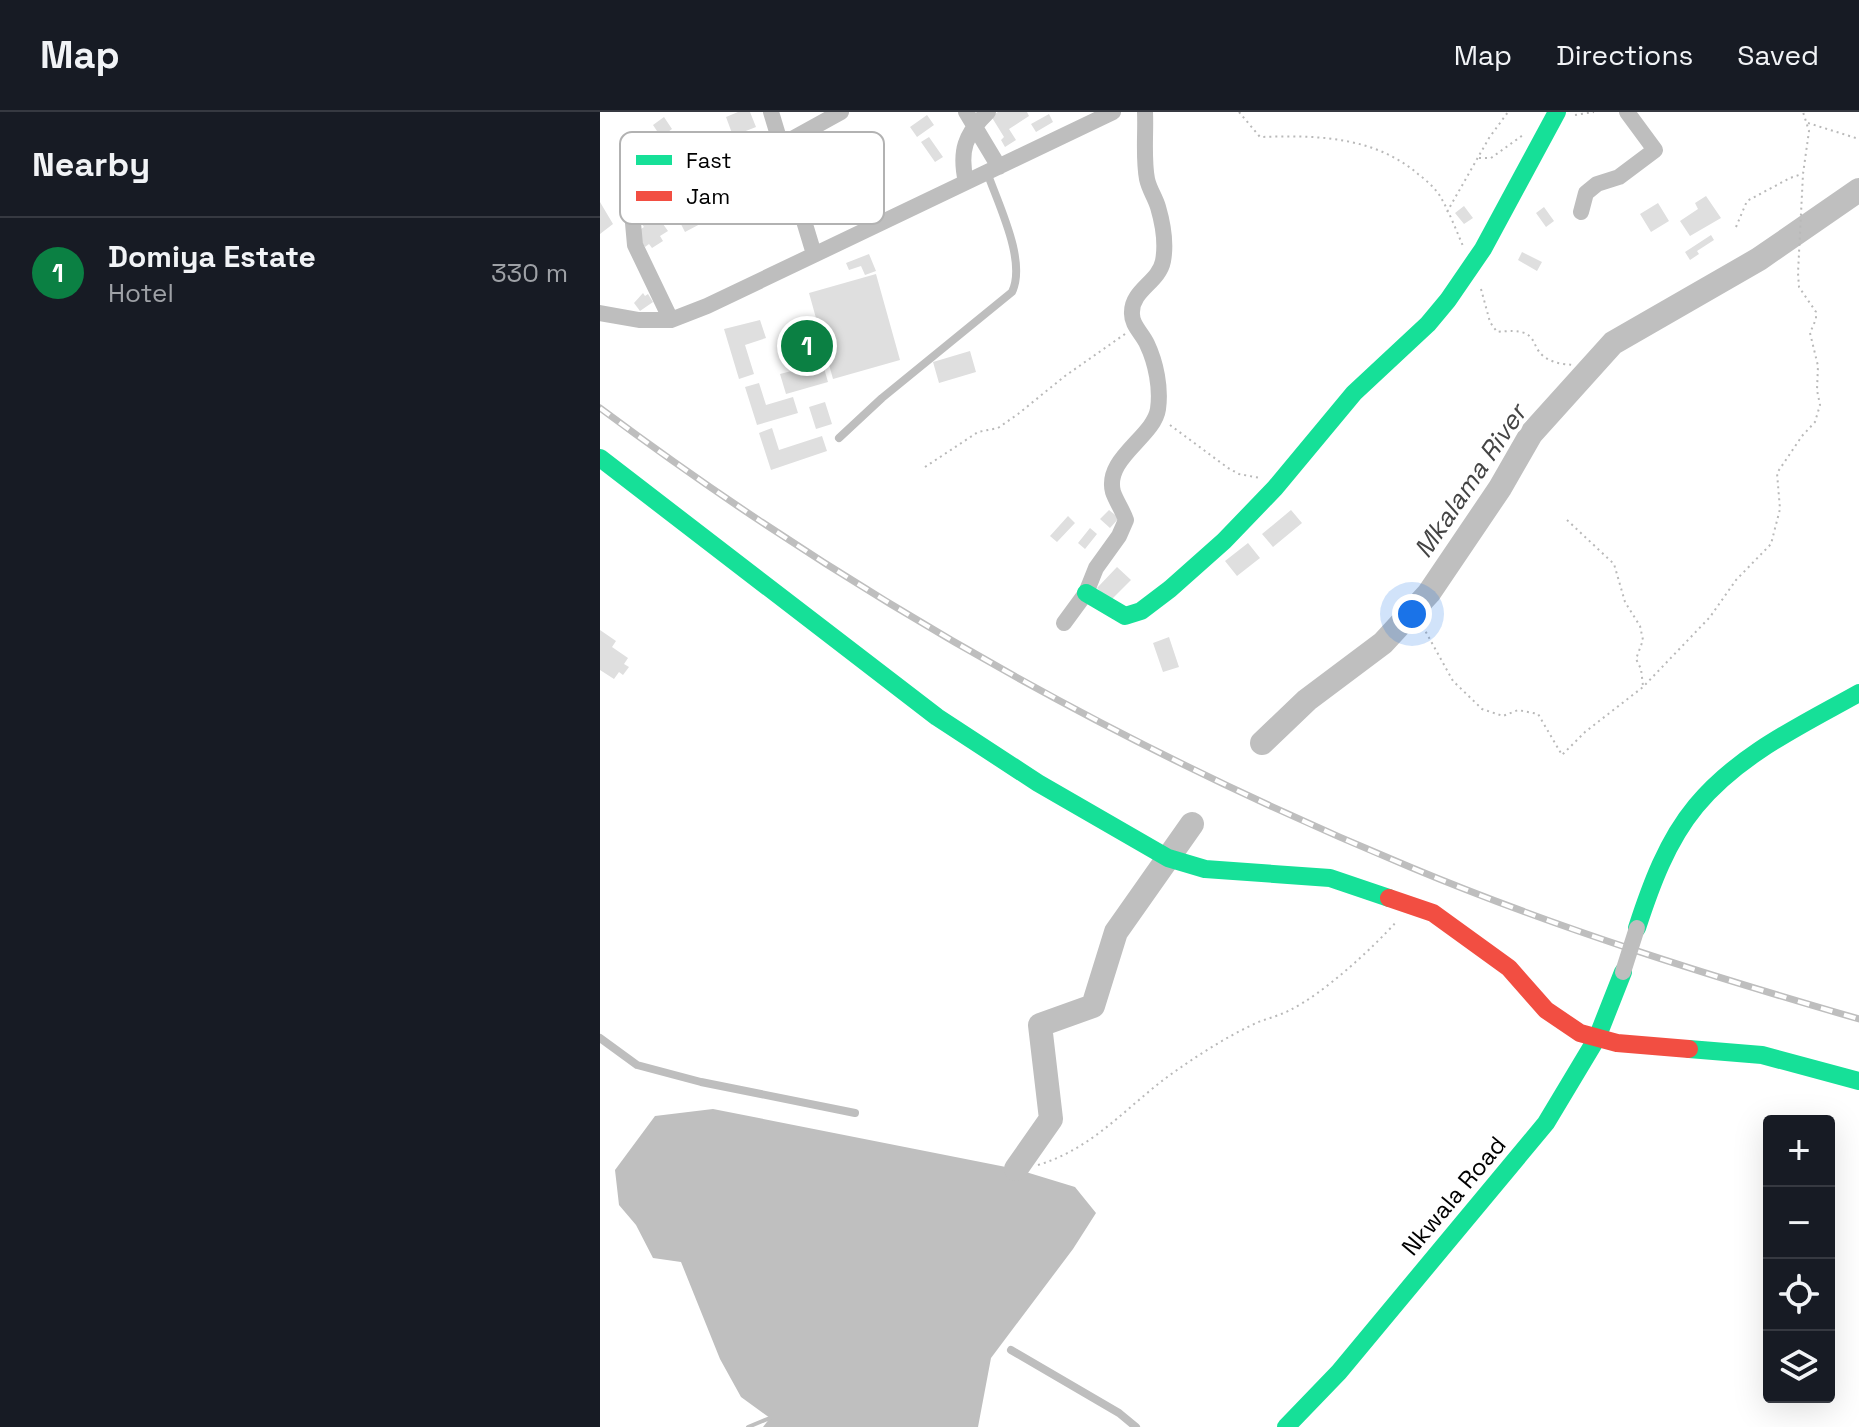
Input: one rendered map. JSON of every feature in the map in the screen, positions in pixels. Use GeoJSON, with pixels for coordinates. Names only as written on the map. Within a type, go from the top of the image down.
{"type":"FeatureCollection","features":[{"type":"Feature","properties":{"kind":"street"},"geometry":{"type":"LineString","coordinates":[[771,112],[778,132]]}},
{"type":"Feature","properties":{"kind":"street"},"geometry":{"type":"LineString","coordinates":[[805,132],[841,112]]}},
{"type":"Feature","properties":{"kind":"street"},"geometry":{"type":"LineString","coordinates":[[970,119],[988,112]]}},
{"type":"Feature","properties":{"kind":"street"},"geometry":{"type":"LineString","coordinates":[[884,221],[1113,112]]}},
{"type":"Feature","properties":{"kind":"street"},"geometry":{"type":"LineString","coordinates":[[1064,623],[1086,593],[1096,568],[1119,536],[1126,520],[1113,491],[1116,472],[1123,455],[1153,424],[1158,410],[1155,362],[1131,311],[1134,300],[1160,272],[1164,247],[1158,205],[1146,175],[1145,112]]}},
{"type":"Feature","properties":{"kind":"street"},"geometry":{"type":"LineString","coordinates":[[1086,593],[1125,616],[1141,611],[1223,541],[1275,488],[1365,381],[1427,325],[1471,264],[1511,199],[1557,112]]}},
{"type":"Feature","properties":{"kind":"street"},"geometry":{"type":"LineString","coordinates":[[1581,212],[1586,193],[1597,184],[1619,177],[1655,150],[1627,112]]}},
{"type":"Feature","properties":{"kind":"street"},"geometry":{"type":"LineString","coordinates":[[970,119],[993,170]]}},
{"type":"Feature","properties":{"kind":"street"},"geometry":{"type":"LineString","coordinates":[[966,182],[961,157],[970,119]]}},
{"type":"Feature","properties":{"kind":"street"},"geometry":{"type":"LineString","coordinates":[[633,224],[635,245],[671,320]]}},
{"type":"Feature","properties":{"kind":"street"},"geometry":{"type":"LineString","coordinates":[[806,224],[814,254]]}},
{"type":"Feature","properties":{"kind":"street"},"geometry":{"type":"LineString","coordinates":[[600,313],[639,320],[671,320],[707,306],[877,224]]}},
{"type":"Feature","properties":{"kind":"street"},"geometry":{"type":"LineString","coordinates":[[600,458],[937,717],[1038,783],[1168,858],[1205,869],[1330,878],[1433,913],[1509,968],[1546,1010],[1580,1033],[1617,1043],[1762,1055],[1859,1081]]}},
{"type":"Feature","properties":{"kind":"street"},"geometry":{"type":"LineString","coordinates":[[1623,972],[1658,869],[1696,806],[1716,784],[1757,753],[1859,693]]}},
{"type":"Feature","properties":{"kind":"street","name":"Nkwala Road"},"geometry":{"type":"LineString","coordinates":[[1286,1427],[1339,1372],[1546,1123],[1597,1038],[1623,972]]}},
{"type":"Feature","properties":{"kind":"lane"},"geometry":{"type":"LineString","coordinates":[[839,438],[882,398],[1012,292],[1017,282],[1017,272],[993,170]]}},
{"type":"Feature","properties":{"kind":"lane"},"geometry":{"type":"LineString","coordinates":[[600,1038],[637,1065],[701,1082],[855,1113]]}},
{"type":"Feature","properties":{"kind":"lane"},"geometry":{"type":"LineString","coordinates":[[1011,1350],[1119,1413],[1136,1427]]}},
{"type":"Feature","properties":{"kind":"path"},"geometry":{"type":"LineString","coordinates":[[1239,112],[1260,137],[1305,135],[1329,138],[1350,141],[1394,156],[1428,182],[1439,196],[1471,264],[1493,328],[1497,332],[1518,330],[1525,333],[1547,359],[1572,365]]}},
{"type":"Feature","properties":{"kind":"path"},"geometry":{"type":"LineString","coordinates":[[1447,212],[1489,138],[1508,112]]}},
{"type":"Feature","properties":{"kind":"path"},"geometry":{"type":"LineString","coordinates":[[1417,616],[1453,681],[1482,709],[1503,716],[1518,710],[1538,714],[1562,755],[1585,732],[1643,687],[1710,617],[1736,580],[1771,544],[1780,509],[1777,473],[1815,422],[1820,405],[1818,366],[1810,333],[1816,312],[1799,287],[1798,273],[1803,174],[1809,131],[1803,112]]}},
{"type":"Feature","properties":{"kind":"path"},"geometry":{"type":"LineString","coordinates":[[1807,122],[1859,139]]}},
{"type":"Feature","properties":{"kind":"path"},"geometry":{"type":"LineString","coordinates":[[1479,158],[1491,158],[1526,133],[1544,136]]}},
{"type":"Feature","properties":{"kind":"path"},"geometry":{"type":"LineString","coordinates":[[1736,227],[1747,201],[1803,174]]}},
{"type":"Feature","properties":{"kind":"path"},"geometry":{"type":"LineString","coordinates":[[925,467],[978,432],[998,428],[1136,327]]}},
{"type":"Feature","properties":{"kind":"path"},"geometry":{"type":"LineString","coordinates":[[1156,416],[1228,468],[1239,474],[1263,479],[1275,488]]}},
{"type":"Feature","properties":{"kind":"path"},"geometry":{"type":"LineString","coordinates":[[1567,520],[1614,564],[1625,602],[1640,626],[1643,640],[1636,659],[1641,669],[1643,687]]}},
{"type":"Feature","properties":{"kind":"path"},"geometry":{"type":"LineString","coordinates":[[1038,1165],[1059,1159],[1106,1130],[1157,1084],[1205,1051],[1249,1026],[1299,1005],[1374,946],[1411,906]]}},
{"type":"Feature","properties":{"kind":"shaded area"},"geometry":{"type":"Polygon","coordinates":[[[713,1109],[1016,1169],[1075,1187],[1096,1213],[1073,1249],[991,1358],[978,1427],[763,1427],[770,1418],[741,1397],[720,1359],[681,1262],[653,1258],[636,1225],[619,1205],[615,1170],[655,1116],[713,1109]]]}},
{"type":"Feature","properties":{"kind":"building"},"geometry":{"type":"Polygon","coordinates":[[[738,112],[750,112],[756,127],[732,132],[726,117],[738,112]]]}},
{"type":"Feature","properties":{"kind":"building"},"geometry":{"type":"Polygon","coordinates":[[[998,112],[1027,112],[1029,116],[1009,129],[1016,140],[1005,147],[1001,140],[1004,137],[991,116],[998,112]]]}},
{"type":"Feature","properties":{"kind":"building"},"geometry":{"type":"Polygon","coordinates":[[[1049,114],[1053,122],[1036,132],[1031,124],[1049,114]]]}},
{"type":"Feature","properties":{"kind":"building"},"geometry":{"type":"Polygon","coordinates":[[[927,115],[934,125],[917,137],[910,127],[927,115]]]}},
{"type":"Feature","properties":{"kind":"building"},"geometry":{"type":"Polygon","coordinates":[[[664,117],[672,129],[658,132],[653,125],[664,117]]]}},
{"type":"Feature","properties":{"kind":"building"},"geometry":{"type":"Polygon","coordinates":[[[929,137],[943,157],[935,162],[921,142],[929,137]]]}},
{"type":"Feature","properties":{"kind":"building"},"geometry":{"type":"Polygon","coordinates":[[[1706,196],[1721,218],[1690,236],[1680,221],[1698,209],[1695,203],[1706,196]]]}},
{"type":"Feature","properties":{"kind":"building"},"geometry":{"type":"Polygon","coordinates":[[[600,202],[613,224],[600,234],[600,202]]]}},
{"type":"Feature","properties":{"kind":"building"},"geometry":{"type":"Polygon","coordinates":[[[1658,203],[1669,221],[1651,232],[1640,214],[1658,203]]]}},
{"type":"Feature","properties":{"kind":"building"},"geometry":{"type":"Polygon","coordinates":[[[1464,206],[1473,218],[1464,224],[1455,213],[1464,206]]]}},
{"type":"Feature","properties":{"kind":"building"},"geometry":{"type":"Polygon","coordinates":[[[1544,207],[1554,221],[1546,227],[1536,213],[1544,207]]]}},
{"type":"Feature","properties":{"kind":"building"},"geometry":{"type":"Polygon","coordinates":[[[642,224],[663,224],[668,231],[660,236],[663,241],[652,248],[649,244],[645,247],[635,233],[644,227],[642,224]]]}},
{"type":"Feature","properties":{"kind":"building"},"geometry":{"type":"Polygon","coordinates":[[[681,224],[700,224],[685,232],[681,224]]]}},
{"type":"Feature","properties":{"kind":"building"},"geometry":{"type":"Polygon","coordinates":[[[1711,235],[1714,240],[1697,251],[1699,254],[1690,260],[1685,252],[1711,235]]]}},
{"type":"Feature","properties":{"kind":"building"},"geometry":{"type":"Polygon","coordinates":[[[1522,252],[1542,262],[1537,271],[1518,260],[1522,252]]]}},
{"type":"Feature","properties":{"kind":"building"},"geometry":{"type":"Polygon","coordinates":[[[869,254],[876,271],[865,275],[861,266],[849,270],[846,263],[869,254]]]}},
{"type":"Feature","properties":{"kind":"building"},"geometry":{"type":"Polygon","coordinates":[[[876,274],[900,360],[833,379],[809,293],[876,274]]]}},
{"type":"Feature","properties":{"kind":"building"},"geometry":{"type":"Polygon","coordinates":[[[643,293],[645,296],[648,294],[653,302],[640,311],[634,303],[643,293]]]}},
{"type":"Feature","properties":{"kind":"building"},"geometry":{"type":"Polygon","coordinates":[[[760,320],[766,338],[745,345],[754,374],[739,379],[724,329],[760,320]]]}},
{"type":"Feature","properties":{"kind":"building"},"geometry":{"type":"Polygon","coordinates":[[[805,323],[816,363],[822,361],[828,382],[786,394],[780,374],[803,368],[791,327],[805,323]]]}},
{"type":"Feature","properties":{"kind":"building"},"geometry":{"type":"Polygon","coordinates":[[[970,351],[976,372],[939,383],[933,362],[970,351]]]}},
{"type":"Feature","properties":{"kind":"building"},"geometry":{"type":"Polygon","coordinates":[[[759,383],[766,405],[793,397],[798,413],[757,425],[745,387],[759,383]]]}},
{"type":"Feature","properties":{"kind":"building"},"geometry":{"type":"Polygon","coordinates":[[[825,402],[832,424],[816,429],[809,407],[825,402]]]}},
{"type":"Feature","properties":{"kind":"building"},"geometry":{"type":"Polygon","coordinates":[[[772,428],[779,450],[822,436],[827,451],[771,470],[759,433],[772,428]]]}},
{"type":"Feature","properties":{"kind":"building"},"geometry":{"type":"Polygon","coordinates":[[[1109,510],[1119,518],[1110,528],[1100,519],[1109,510]]]}},
{"type":"Feature","properties":{"kind":"building"},"geometry":{"type":"Polygon","coordinates":[[[1291,510],[1302,523],[1273,547],[1262,534],[1291,510]]]}},
{"type":"Feature","properties":{"kind":"building"},"geometry":{"type":"Polygon","coordinates":[[[1068,516],[1075,523],[1057,542],[1050,536],[1068,516]]]}},
{"type":"Feature","properties":{"kind":"building"},"geometry":{"type":"Polygon","coordinates":[[[1090,528],[1097,534],[1085,549],[1078,543],[1090,528]]]}},
{"type":"Feature","properties":{"kind":"building"},"geometry":{"type":"Polygon","coordinates":[[[1248,543],[1260,558],[1237,576],[1225,561],[1248,543]]]}},
{"type":"Feature","properties":{"kind":"building"},"geometry":{"type":"Polygon","coordinates":[[[1117,567],[1131,580],[1110,601],[1097,588],[1117,567]]]}},
{"type":"Feature","properties":{"kind":"building"},"geometry":{"type":"Polygon","coordinates":[[[600,630],[616,641],[612,647],[628,658],[624,664],[629,667],[623,675],[619,672],[614,679],[600,670],[600,630]]]}},
{"type":"Feature","properties":{"kind":"building"},"geometry":{"type":"Polygon","coordinates":[[[1169,637],[1179,667],[1163,672],[1153,643],[1169,637]]]}},
{"type":"Feature","properties":{"kind":"waterway","name":"Mkalama River"},"geometry":{"type":"LineString","coordinates":[[1262,743],[1307,700],[1383,643],[1429,593],[1500,488],[1531,434],[1613,343],[1759,259],[1859,190]]}},
{"type":"Feature","properties":{"kind":"waterway","name":"Mkalama River"},"geometry":{"type":"LineString","coordinates":[[1016,1169],[1051,1119],[1040,1025],[1093,1006],[1116,932],[1192,824]]}},
{"type":"Feature","properties":{"kind":"waterway"},"geometry":{"type":"LineString","coordinates":[[748,1427],[770,1418]]}},
{"type":"Feature","properties":{"kind":"railway"},"geometry":{"type":"LineString","coordinates":[[600,408],[791,541],[890,604],[1093,719],[1197,771],[1303,821],[1520,910],[1689,968],[1859,1019]]}},
{"type":"Feature","properties":{"kind":"traffic: fast"},"geometry":{"type":"LineString","coordinates":[[1086,593],[1125,616],[1141,611],[1224,541],[1275,488],[1354,393],[1428,324],[1448,300],[1483,249],[1557,112]]}},
{"type":"Feature","properties":{"kind":"traffic: fast"},"geometry":{"type":"LineString","coordinates":[[600,458],[937,717],[1038,783],[1168,858],[1205,869],[1330,878],[1389,898]]}},
{"type":"Feature","properties":{"kind":"traffic: fast"},"geometry":{"type":"LineString","coordinates":[[1637,928],[1668,849],[1696,806],[1713,788],[1772,742],[1859,693]]}},
{"type":"Feature","properties":{"kind":"traffic: fast"},"geometry":{"type":"LineString","coordinates":[[1286,1427],[1339,1372],[1546,1123],[1597,1038],[1623,972]]}},
{"type":"Feature","properties":{"kind":"traffic: fast"},"geometry":{"type":"LineString","coordinates":[[1689,1049],[1762,1055],[1859,1081]]}},
{"type":"Feature","properties":{"kind":"traffic: jam"},"geometry":{"type":"LineString","coordinates":[[1389,898],[1433,913],[1509,968],[1546,1010],[1580,1033],[1617,1043],[1689,1049]]}},
{"type":"Feature","properties":{"kind":"place","name":"Domiya Estate"},"geometry":{"type":"Point","coordinates":[807,346]}}]}
